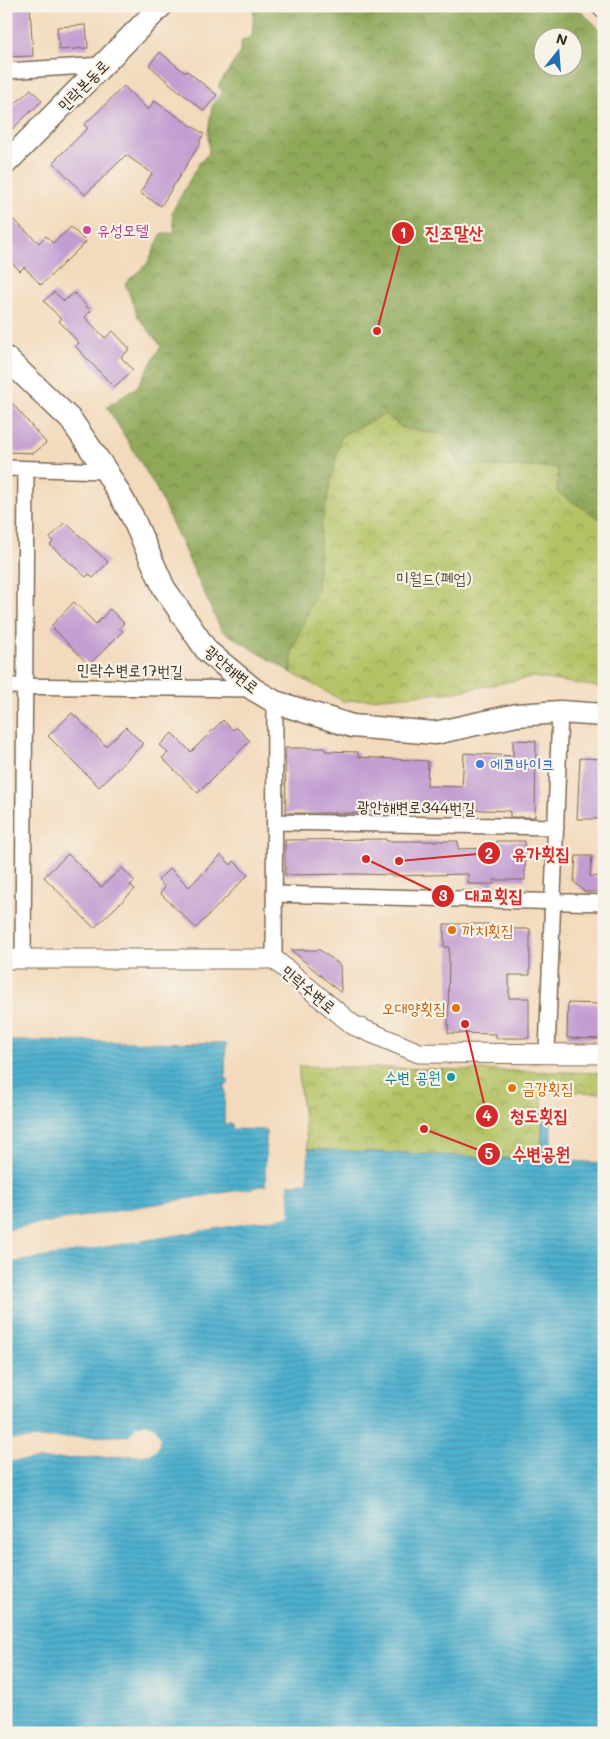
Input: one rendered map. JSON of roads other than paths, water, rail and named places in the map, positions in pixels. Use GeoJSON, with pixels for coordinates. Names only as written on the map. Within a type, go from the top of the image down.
{"type":"FeatureCollection","features":[{"type":"Feature","properties":{"kind":"main road","name":"민락본동로"},"geometry":{"type":"LineString","coordinates":[[6,163],[161,6]]}},
{"type":"Feature","properties":{"kind":"main road","name":"광안해변로"},"geometry":{"type":"LineString","coordinates":[[6,358],[71,420],[106,471],[132,516],[164,588],[207,651],[253,689],[275,702],[352,726],[435,733],[517,715],[560,712],[604,715]]}},
{"type":"Feature","properties":{"kind":"street"},"geometry":{"type":"LineString","coordinates":[[6,70],[103,65]]}},
{"type":"Feature","properties":{"kind":"street"},"geometry":{"type":"LineString","coordinates":[[6,468],[106,471]]}},
{"type":"Feature","properties":{"kind":"street"},"geometry":{"type":"LineString","coordinates":[[15,959],[24,686],[26,469]]}},
{"type":"Feature","properties":{"kind":"street","name":"민락수변로17번길"},"geometry":{"type":"LineString","coordinates":[[6,686],[253,689]]}},
{"type":"Feature","properties":{"kind":"street"},"geometry":{"type":"LineString","coordinates":[[274,959],[275,702]]}},
{"type":"Feature","properties":{"kind":"street"},"geometry":{"type":"LineString","coordinates":[[547,1052],[560,712]]}},
{"type":"Feature","properties":{"kind":"street","name":"광안해변로344번길"},"geometry":{"type":"LineString","coordinates":[[275,822],[556,827]]}},
{"type":"Feature","properties":{"kind":"street"},"geometry":{"type":"LineString","coordinates":[[274,894],[604,903]]}},
{"type":"Feature","properties":{"kind":"street","name":"민락수변로"},"geometry":{"type":"LineString","coordinates":[[15,959],[274,959],[353,1025],[419,1053],[547,1052],[604,1054]]}},
{"type":"Feature","properties":{"kind":"water"},"geometry":{"type":"Polygon","coordinates":[[[6,1041],[226,1043],[225,1079],[228,1079],[228,1084],[225,1084],[224,1124],[232,1124],[232,1129],[266,1130],[266,1186],[6,1230],[6,1041]]]}},
{"type":"Feature","properties":{"kind":"water"},"geometry":{"type":"Polygon","coordinates":[[[543,1110],[551,1110],[551,1160],[604,1163],[604,1733],[6,1733],[6,1461],[145,1455],[154,1451],[160,1443],[156,1428],[141,1424],[129,1436],[6,1440],[6,1263],[289,1216],[288,1184],[307,1182],[308,1149],[541,1160],[543,1110]]]}},
{"type":"Feature","properties":{"kind":"place","name":"유성모텔"},"geometry":{"type":"Point","coordinates":[87,230]}},
{"type":"Feature","properties":{"kind":"place","name":"진조말산"},"geometry":{"type":"Point","coordinates":[377,331]}},
{"type":"Feature","properties":{"kind":"place","name":"에코바이크"},"geometry":{"type":"Point","coordinates":[480,764]}},
{"type":"Feature","properties":{"kind":"place","name":"대교횟집"},"geometry":{"type":"Point","coordinates":[366,859]}},
{"type":"Feature","properties":{"kind":"place","name":"유가횟집"},"geometry":{"type":"Point","coordinates":[399,861]}},
{"type":"Feature","properties":{"kind":"place","name":"까치횟집"},"geometry":{"type":"Point","coordinates":[452,930]}},
{"type":"Feature","properties":{"kind":"place","name":"오대양횟집"},"geometry":{"type":"Point","coordinates":[456,1008]}},
{"type":"Feature","properties":{"kind":"place","name":"청도횟집"},"geometry":{"type":"Point","coordinates":[465,1024]}},
{"type":"Feature","properties":{"kind":"place","name":"수변 공원"},"geometry":{"type":"Point","coordinates":[451,1077]}},
{"type":"Feature","properties":{"kind":"place","name":"금강횟집"},"geometry":{"type":"Point","coordinates":[512,1088]}},
{"type":"Feature","properties":{"kind":"place","name":"수변공원"},"geometry":{"type":"Point","coordinates":[424,1129]}},
{"type":"Feature","properties":{"kind":"park label","name":"미월드(폐업)"},"geometry":{"type":"Point","coordinates":[434,578]}}]}
